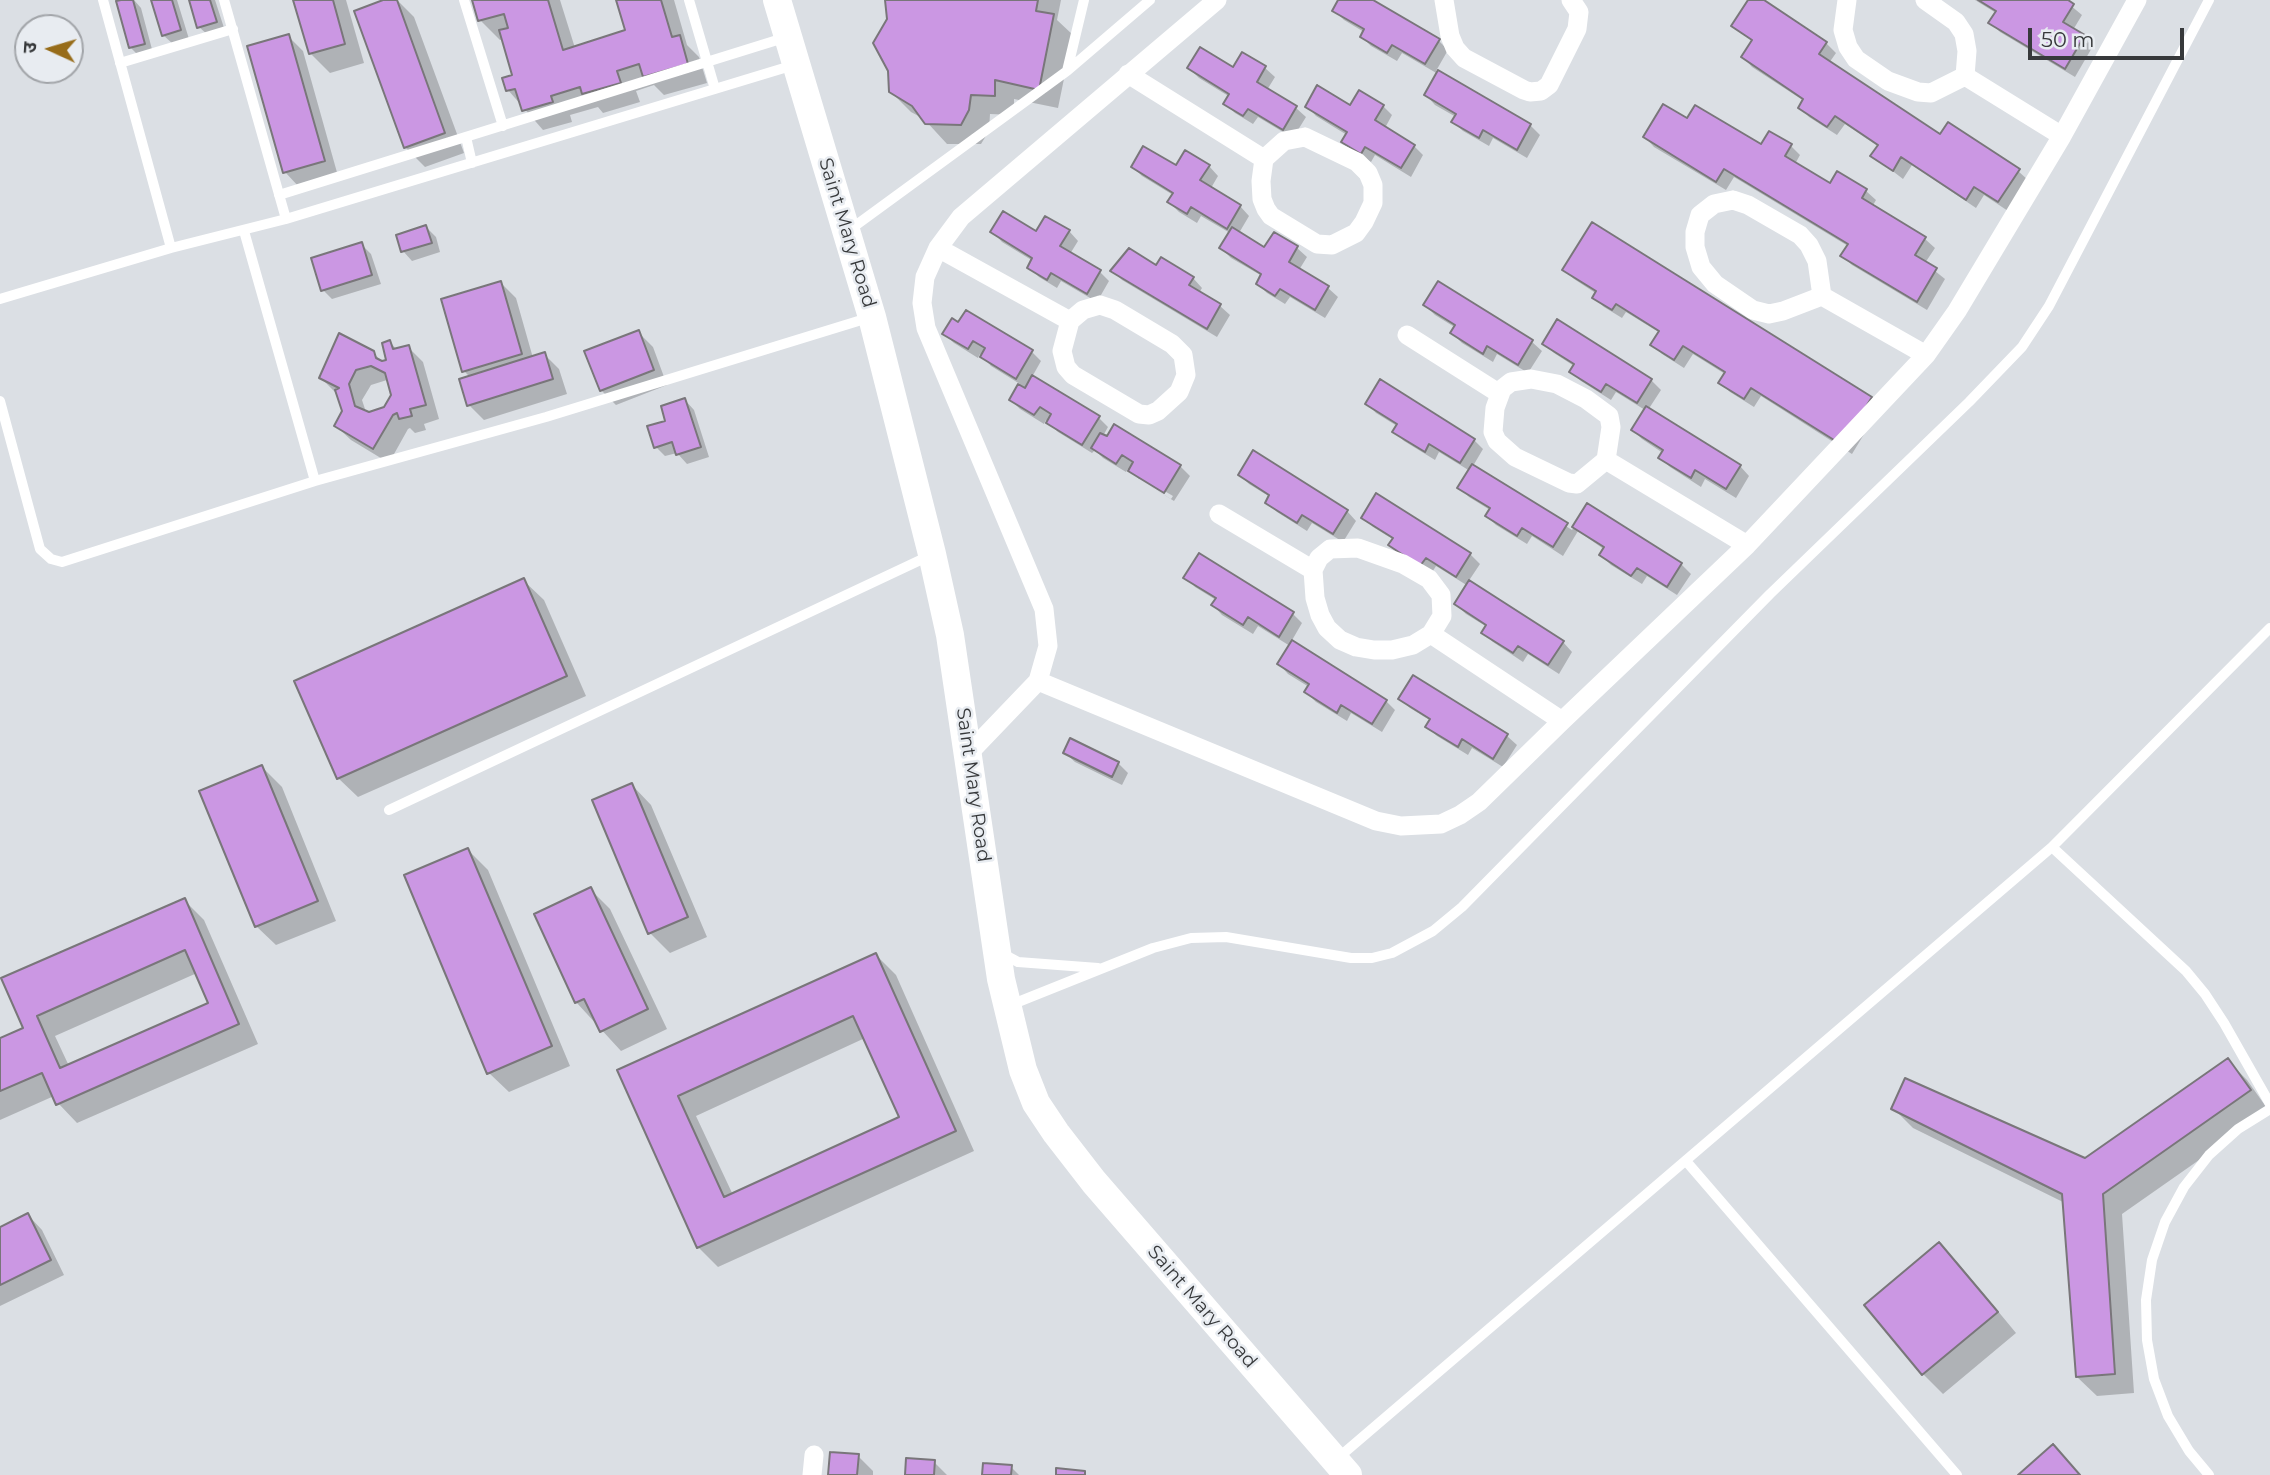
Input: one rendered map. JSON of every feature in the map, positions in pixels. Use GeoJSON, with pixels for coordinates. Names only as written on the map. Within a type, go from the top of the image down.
{"type":"FeatureCollection","features":[{"type":"Feature","properties":{"kind":"street","name":"Saint Mary Road"},"geometry":{"type":"LineString","coordinates":[[777,0],[848,231],[932,555],[950,635],[1006,1007],[1023,1070],[1036,1102],[1094,1182],[1342,1468]]}},
{"type":"Feature","properties":{"kind":"street"},"geometry":{"type":"LineString","coordinates":[[969,753],[1038,681],[1048,646],[1044,609],[1033,578],[926,328],[922,303],[925,277],[938,248],[961,217],[1217,0]]}},
{"type":"Feature","properties":{"kind":"street"},"geometry":{"type":"LineString","coordinates":[[1444,0],[1450,36],[1455,48],[1464,58],[1530,92],[1541,91],[1549,85],[1577,29],[1578,12],[1571,0]]}},
{"type":"Feature","properties":{"kind":"street"},"geometry":{"type":"LineString","coordinates":[[1847,0],[1843,30],[1848,47],[1856,59],[1868,69],[1888,81],[1918,92],[1931,93],[1965,76]]}},
{"type":"Feature","properties":{"kind":"street"},"geometry":{"type":"LineString","coordinates":[[1925,0],[1955,22],[1964,34],[1967,51],[1965,76]]}},
{"type":"Feature","properties":{"kind":"street"},"geometry":{"type":"LineString","coordinates":[[1038,681],[1376,821],[1401,826],[1440,824],[1460,815],[1479,802],[1747,545],[1926,355],[1957,311],[2062,136],[2137,0]]}},
{"type":"Feature","properties":{"kind":"street"},"geometry":{"type":"LineString","coordinates":[[1128,74],[1264,159]]}},
{"type":"Feature","properties":{"kind":"street"},"geometry":{"type":"LineString","coordinates":[[1965,76],[2062,136]]}},
{"type":"Feature","properties":{"kind":"street"},"geometry":{"type":"LineString","coordinates":[[1305,137],[1357,162],[1368,173],[1373,185],[1373,203],[1364,222],[1356,233],[1332,245],[1317,244],[1271,216],[1262,199],[1264,159],[1284,141],[1305,137]]}},
{"type":"Feature","properties":{"kind":"street"},"geometry":{"type":"LineString","coordinates":[[1733,200],[1748,205],[1800,235],[1817,261],[1822,296],[1769,314],[1754,310],[1715,284],[1701,267],[1695,247],[1695,232],[1700,215],[1714,204],[1733,200]]}},
{"type":"Feature","properties":{"kind":"street"},"geometry":{"type":"LineString","coordinates":[[938,248],[1070,321]]}},
{"type":"Feature","properties":{"kind":"street"},"geometry":{"type":"LineString","coordinates":[[1822,296],[1926,355]]}},
{"type":"Feature","properties":{"kind":"street"},"geometry":{"type":"LineString","coordinates":[[1100,305],[1115,310],[1172,344],[1183,355],[1186,375],[1180,392],[1158,411],[1149,415],[1139,414],[1073,375],[1066,367],[1062,351],[1070,321],[1083,310],[1100,305]]}},
{"type":"Feature","properties":{"kind":"street"},"geometry":{"type":"LineString","coordinates":[[1407,335],[1500,394]]}},
{"type":"Feature","properties":{"kind":"street"},"geometry":{"type":"LineString","coordinates":[[1544,380],[1557,384],[1603,410],[1609,416],[1611,427],[1606,460],[1577,484],[1569,483],[1515,457],[1497,441],[1493,432],[1495,408],[1500,394],[1511,382],[1544,380]]}},
{"type":"Feature","properties":{"kind":"street"},"geometry":{"type":"LineString","coordinates":[[1606,460],[1747,545]]}},
{"type":"Feature","properties":{"kind":"street"},"geometry":{"type":"LineString","coordinates":[[1219,513],[1313,570]]}},
{"type":"Feature","properties":{"kind":"street"},"geometry":{"type":"LineString","coordinates":[[1359,548],[1403,564],[1429,579],[1441,595],[1442,616],[1431,634],[1413,645],[1392,650],[1356,647],[1327,628],[1315,598],[1313,570],[1319,558],[1330,549],[1359,548]]}},
{"type":"Feature","properties":{"kind":"street"},"geometry":{"type":"LineString","coordinates":[[1431,634],[1562,721]]}},
{"type":"Feature","properties":{"kind":"street"},"geometry":{"type":"LineString","coordinates":[[812,1475],[814,1455]]}},
{"type":"Feature","properties":{"kind":"lane"},"geometry":{"type":"LineString","coordinates":[[103,0],[171,247]]}},
{"type":"Feature","properties":{"kind":"lane"},"geometry":{"type":"LineString","coordinates":[[224,0],[286,219]]}},
{"type":"Feature","properties":{"kind":"lane"},"geometry":{"type":"LineString","coordinates":[[464,0],[503,126]]}},
{"type":"Feature","properties":{"kind":"lane"},"geometry":{"type":"LineString","coordinates":[[689,0],[715,89]]}},
{"type":"Feature","properties":{"kind":"lane"},"geometry":{"type":"LineString","coordinates":[[1067,71],[1084,0]]}},
{"type":"Feature","properties":{"kind":"lane"},"geometry":{"type":"LineString","coordinates":[[848,231],[1067,71],[1150,0]]}},
{"type":"Feature","properties":{"kind":"lane"},"geometry":{"type":"LineString","coordinates":[[1006,1007],[1153,948],[1191,938],[1226,937],[1351,958],[1372,958],[1392,953],[1433,932],[1462,907],[1770,594],[1969,402],[2022,347],[2049,306],[2209,0]]}},
{"type":"Feature","properties":{"kind":"lane"},"geometry":{"type":"LineString","coordinates":[[120,63],[233,29]]}},
{"type":"Feature","properties":{"kind":"lane"},"geometry":{"type":"LineString","coordinates":[[279,195],[788,36]]}},
{"type":"Feature","properties":{"kind":"lane"},"geometry":{"type":"LineString","coordinates":[[0,299],[171,247],[286,219],[796,64]]}},
{"type":"Feature","properties":{"kind":"lane"},"geometry":{"type":"LineString","coordinates":[[466,137],[472,163]]}},
{"type":"Feature","properties":{"kind":"lane"},"geometry":{"type":"LineString","coordinates":[[244,231],[315,481]]}},
{"type":"Feature","properties":{"kind":"lane"},"geometry":{"type":"LineString","coordinates":[[0,401],[40,550],[51,559],[62,562],[315,481],[546,417],[872,317]]}},
{"type":"Feature","properties":{"kind":"lane"},"geometry":{"type":"LineString","coordinates":[[389,810],[932,555]]}},
{"type":"Feature","properties":{"kind":"lane"},"geometry":{"type":"LineString","coordinates":[[1342,1468],[1686,1161],[2052,847],[2270,628]]}},
{"type":"Feature","properties":{"kind":"lane"},"geometry":{"type":"LineString","coordinates":[[2052,847],[2186,971],[2224,1023],[2270,1106],[2238,1129],[2209,1156],[2184,1187],[2165,1222],[2152,1260],[2146,1300],[2146,1326],[2154,1379],[2168,1416],[2189,1451],[2209,1475]]}},
{"type":"Feature","properties":{"kind":"lane"},"geometry":{"type":"LineString","coordinates":[[997,950],[1018,962],[1101,969]]}},
{"type":"Feature","properties":{"kind":"lane"},"geometry":{"type":"LineString","coordinates":[[1686,1161],[1957,1475]]}},
{"type":"Feature","properties":{"kind":"building"},"geometry":{"type":"Polygon","coordinates":[[[133,0],[145,44],[129,48],[116,1],[133,0]]]}},
{"type":"Feature","properties":{"kind":"building"},"geometry":{"type":"Polygon","coordinates":[[[151,0],[172,0],[181,30],[162,36],[151,0]]]}},
{"type":"Feature","properties":{"kind":"building"},"geometry":{"type":"Polygon","coordinates":[[[189,0],[210,0],[217,22],[197,28],[189,0]]]}},
{"type":"Feature","properties":{"kind":"building"},"geometry":{"type":"Polygon","coordinates":[[[293,0],[333,0],[345,44],[309,54],[293,0]]]}},
{"type":"Feature","properties":{"kind":"building"},"geometry":{"type":"Polygon","coordinates":[[[383,0],[397,0],[445,133],[404,148],[354,11],[383,0]]]}},
{"type":"Feature","properties":{"kind":"building"},"geometry":{"type":"Polygon","coordinates":[[[472,0],[548,0],[563,50],[625,30],[616,0],[661,0],[672,37],[680,35],[688,64],[643,77],[639,64],[617,71],[621,83],[582,94],[580,87],[551,96],[553,102],[522,111],[515,89],[506,91],[502,78],[512,75],[499,30],[508,28],[504,14],[478,21],[472,0]]]}},
{"type":"Feature","properties":{"kind":"building"},"geometry":{"type":"Polygon","coordinates":[[[885,0],[1038,0],[1036,11],[1054,14],[1039,90],[995,80],[995,96],[971,95],[969,110],[961,125],[925,124],[912,106],[889,92],[888,71],[873,43],[887,19],[885,0]]]}},
{"type":"Feature","properties":{"kind":"building"},"geometry":{"type":"Polygon","coordinates":[[[1338,0],[1373,0],[1440,39],[1425,64],[1392,45],[1387,53],[1360,37],[1364,29],[1332,11],[1338,0]]]}},
{"type":"Feature","properties":{"kind":"building"},"geometry":{"type":"Polygon","coordinates":[[[1748,0],[1764,0],[1827,42],[1819,54],[1940,134],[1948,122],[2020,169],[1998,202],[1974,187],[1966,200],[1901,157],[1893,171],[1870,156],[1878,145],[1835,116],[1827,127],[1798,108],[1803,99],[1741,57],[1752,40],[1731,26],[1748,0]]]}},
{"type":"Feature","properties":{"kind":"building"},"geometry":{"type":"Polygon","coordinates":[[[1978,0],[2068,0],[2074,4],[2063,22],[2085,35],[2065,69],[1988,23],[1996,11],[1978,0]]]}},
{"type":"Feature","properties":{"kind":"building"},"geometry":{"type":"Polygon","coordinates":[[[289,34],[325,161],[283,173],[247,46],[289,34]]]}},
{"type":"Feature","properties":{"kind":"building"},"geometry":{"type":"Polygon","coordinates":[[[1200,47],[1233,67],[1242,52],[1266,66],[1257,82],[1297,106],[1283,130],[1248,109],[1243,116],[1223,104],[1229,94],[1187,68],[1200,47]]]}},
{"type":"Feature","properties":{"kind":"building"},"geometry":{"type":"Polygon","coordinates":[[[1438,70],[1531,124],[1517,150],[1483,130],[1479,138],[1451,122],[1456,114],[1424,95],[1438,70]]]}},
{"type":"Feature","properties":{"kind":"building"},"geometry":{"type":"Polygon","coordinates":[[[1317,85],[1350,105],[1359,90],[1384,105],[1375,120],[1415,145],[1401,168],[1365,147],[1361,154],[1341,142],[1347,132],[1305,107],[1317,85]]]}},
{"type":"Feature","properties":{"kind":"building"},"geometry":{"type":"Polygon","coordinates":[[[1663,104],[1687,118],[1695,105],[1761,144],[1769,131],[1792,144],[1785,156],[1830,183],[1837,171],[1867,189],[1862,198],[1926,237],[1915,255],[1937,268],[1917,302],[1840,256],[1848,244],[1724,169],[1716,182],[1643,137],[1663,104]]]}},
{"type":"Feature","properties":{"kind":"building"},"geometry":{"type":"Polygon","coordinates":[[[1143,146],[1176,165],[1185,150],[1210,165],[1200,180],[1241,205],[1227,229],[1191,207],[1187,214],[1167,202],[1173,193],[1131,167],[1143,146]]]}},
{"type":"Feature","properties":{"kind":"building"},"geometry":{"type":"Polygon","coordinates":[[[1003,211],[1036,231],[1045,216],[1070,230],[1060,246],[1101,270],[1087,294],[1051,273],[1047,280],[1027,268],[1032,258],[990,232],[1003,211]]]}},
{"type":"Feature","properties":{"kind":"building"},"geometry":{"type":"Polygon","coordinates":[[[1592,222],[1872,397],[1842,445],[1751,388],[1744,399],[1718,383],[1725,372],[1683,346],[1674,360],[1650,345],[1659,331],[1616,304],[1612,310],[1592,298],[1596,291],[1562,270],[1592,222]]]}},
{"type":"Feature","properties":{"kind":"building"},"geometry":{"type":"Polygon","coordinates":[[[426,225],[432,243],[401,252],[396,235],[426,225]]]}},
{"type":"Feature","properties":{"kind":"building"},"geometry":{"type":"Polygon","coordinates":[[[1232,227],[1264,247],[1274,232],[1298,246],[1289,262],[1329,286],[1315,310],[1280,289],[1275,296],[1256,284],[1261,274],[1219,248],[1232,227]]]}},
{"type":"Feature","properties":{"kind":"building"},"geometry":{"type":"Polygon","coordinates":[[[362,242],[372,275],[321,291],[311,258],[362,242]]]}},
{"type":"Feature","properties":{"kind":"building"},"geometry":{"type":"Polygon","coordinates":[[[1129,248],[1156,265],[1161,257],[1194,277],[1189,285],[1221,304],[1207,329],[1110,271],[1129,248]]]}},
{"type":"Feature","properties":{"kind":"building"},"geometry":{"type":"Polygon","coordinates":[[[501,281],[522,354],[462,372],[441,299],[501,281]]]}},
{"type":"Feature","properties":{"kind":"building"},"geometry":{"type":"Polygon","coordinates":[[[1438,281],[1533,340],[1518,365],[1487,346],[1483,354],[1450,333],[1455,325],[1423,305],[1438,281]]]}},
{"type":"Feature","properties":{"kind":"building"},"geometry":{"type":"Polygon","coordinates":[[[966,310],[1033,350],[1016,379],[980,357],[985,348],[973,341],[968,349],[942,334],[952,318],[958,322],[966,310]]]}},
{"type":"Feature","properties":{"kind":"building"},"geometry":{"type":"Polygon","coordinates":[[[1557,319],[1652,379],[1637,403],[1606,384],[1601,392],[1569,372],[1574,364],[1542,344],[1557,319]]]}},
{"type":"Feature","properties":{"kind":"building"},"geometry":{"type":"Polygon","coordinates":[[[639,330],[654,370],[600,391],[584,351],[639,330]]]}},
{"type":"Feature","properties":{"kind":"building"},"geometry":{"type":"Polygon","coordinates":[[[339,333],[374,351],[376,358],[382,361],[386,360],[382,343],[390,340],[393,349],[409,345],[426,405],[410,409],[412,416],[399,419],[397,413],[393,415],[373,449],[334,426],[342,411],[335,390],[339,388],[319,378],[339,333]],[[371,366],[356,370],[349,384],[355,406],[369,412],[384,407],[391,395],[385,373],[371,366]]]}},
{"type":"Feature","properties":{"kind":"building"},"geometry":{"type":"Polygon","coordinates":[[[545,352],[553,379],[467,406],[459,379],[545,352]]]}},
{"type":"Feature","properties":{"kind":"building"},"geometry":{"type":"Polygon","coordinates":[[[1032,375],[1100,416],[1082,445],[1046,423],[1051,414],[1040,407],[1034,415],[1009,400],[1018,384],[1025,388],[1032,375]]]}},
{"type":"Feature","properties":{"kind":"building"},"geometry":{"type":"Polygon","coordinates":[[[1380,379],[1475,439],[1460,463],[1429,444],[1425,452],[1392,432],[1397,424],[1365,404],[1380,379]]]}},
{"type":"Feature","properties":{"kind":"building"},"geometry":{"type":"Polygon","coordinates":[[[685,398],[701,447],[676,455],[672,442],[654,448],[647,426],[665,421],[661,406],[685,398]]]}},
{"type":"Feature","properties":{"kind":"building"},"geometry":{"type":"Polygon","coordinates":[[[1646,406],[1741,465],[1726,489],[1695,470],[1691,478],[1658,458],[1663,450],[1631,430],[1646,406]]]}},
{"type":"Feature","properties":{"kind":"building"},"geometry":{"type":"Polygon","coordinates":[[[1114,424],[1181,465],[1164,493],[1128,471],[1133,462],[1122,455],[1116,464],[1091,448],[1100,433],[1107,436],[1114,424]]]}},
{"type":"Feature","properties":{"kind":"building"},"geometry":{"type":"Polygon","coordinates":[[[1253,450],[1348,510],[1333,534],[1302,515],[1297,523],[1265,503],[1269,495],[1238,475],[1253,450]]]}},
{"type":"Feature","properties":{"kind":"building"},"geometry":{"type":"Polygon","coordinates":[[[1472,464],[1568,523],[1553,547],[1522,528],[1517,536],[1485,516],[1490,508],[1457,488],[1472,464]]]}},
{"type":"Feature","properties":{"kind":"building"},"geometry":{"type":"Polygon","coordinates":[[[1376,493],[1471,553],[1456,577],[1426,558],[1420,566],[1388,545],[1393,538],[1361,518],[1376,493]]]}},
{"type":"Feature","properties":{"kind":"building"},"geometry":{"type":"Polygon","coordinates":[[[1587,503],[1682,563],[1667,587],[1637,568],[1631,576],[1599,555],[1604,547],[1572,527],[1587,503]]]}},
{"type":"Feature","properties":{"kind":"building"},"geometry":{"type":"Polygon","coordinates":[[[1199,553],[1294,612],[1279,637],[1248,617],[1243,625],[1211,605],[1216,598],[1183,578],[1199,553]]]}},
{"type":"Feature","properties":{"kind":"building"},"geometry":{"type":"Polygon","coordinates":[[[524,578],[567,676],[337,779],[294,681],[524,578]]]}},
{"type":"Feature","properties":{"kind":"building"},"geometry":{"type":"Polygon","coordinates":[[[1469,580],[1564,641],[1548,665],[1518,646],[1513,653],[1481,633],[1486,625],[1454,604],[1469,580]]]}},
{"type":"Feature","properties":{"kind":"building"},"geometry":{"type":"Polygon","coordinates":[[[1292,640],[1387,700],[1372,724],[1341,705],[1337,713],[1304,692],[1309,684],[1277,664],[1292,640]]]}},
{"type":"Feature","properties":{"kind":"building"},"geometry":{"type":"Polygon","coordinates":[[[1413,675],[1508,734],[1493,759],[1462,739],[1458,747],[1425,727],[1430,719],[1398,699],[1413,675]]]}},
{"type":"Feature","properties":{"kind":"building"},"geometry":{"type":"Polygon","coordinates":[[[1070,738],[1119,762],[1112,777],[1063,753],[1070,738]]]}},
{"type":"Feature","properties":{"kind":"building"},"geometry":{"type":"Polygon","coordinates":[[[262,765],[318,901],[255,927],[199,791],[262,765]]]}},
{"type":"Feature","properties":{"kind":"building"},"geometry":{"type":"Polygon","coordinates":[[[632,783],[688,917],[648,934],[592,800],[632,783]]]}},
{"type":"Feature","properties":{"kind":"building"},"geometry":{"type":"Polygon","coordinates":[[[468,848],[552,1046],[487,1074],[404,875],[468,848]]]}},
{"type":"Feature","properties":{"kind":"building"},"geometry":{"type":"Polygon","coordinates":[[[591,887],[648,1009],[600,1032],[584,999],[575,1003],[534,914],[591,887]]]}},
{"type":"Feature","properties":{"kind":"building"},"geometry":{"type":"Polygon","coordinates":[[[185,898],[239,1024],[56,1105],[42,1073],[0,1091],[0,1038],[23,1028],[1,978],[185,898]],[[185,950],[37,1016],[60,1068],[208,1003],[185,950]]]}},
{"type":"Feature","properties":{"kind":"building"},"geometry":{"type":"Polygon","coordinates":[[[876,953],[956,1131],[697,1248],[617,1070],[876,953]],[[853,1016],[678,1096],[724,1197],[899,1117],[853,1016]]]}},
{"type":"Feature","properties":{"kind":"building"},"geometry":{"type":"Polygon","coordinates":[[[2228,1058],[2251,1090],[2103,1194],[2115,1374],[2076,1377],[2062,1194],[1891,1109],[1905,1078],[2085,1158],[2228,1058]]]}},
{"type":"Feature","properties":{"kind":"building"},"geometry":{"type":"Polygon","coordinates":[[[28,1213],[51,1260],[0,1285],[0,1227],[28,1213]]]}},
{"type":"Feature","properties":{"kind":"building"},"geometry":{"type":"Polygon","coordinates":[[[1939,1242],[1998,1312],[1922,1375],[1864,1305],[1939,1242]]]}},
{"type":"Feature","properties":{"kind":"building"},"geometry":{"type":"Polygon","coordinates":[[[2053,1444],[2080,1475],[2018,1475],[2053,1444]]]}},
{"type":"Feature","properties":{"kind":"building"},"geometry":{"type":"Polygon","coordinates":[[[830,1452],[859,1454],[857,1475],[828,1475],[830,1452]]]}},
{"type":"Feature","properties":{"kind":"building"},"geometry":{"type":"Polygon","coordinates":[[[906,1458],[935,1460],[934,1475],[905,1475],[906,1458]]]}},
{"type":"Feature","properties":{"kind":"building"},"geometry":{"type":"Polygon","coordinates":[[[983,1463],[1012,1465],[1011,1475],[982,1475],[983,1463]]]}},
{"type":"Feature","properties":{"kind":"building"},"geometry":{"type":"Polygon","coordinates":[[[1056,1468],[1085,1471],[1085,1475],[1056,1475],[1056,1468]]]}}]}
